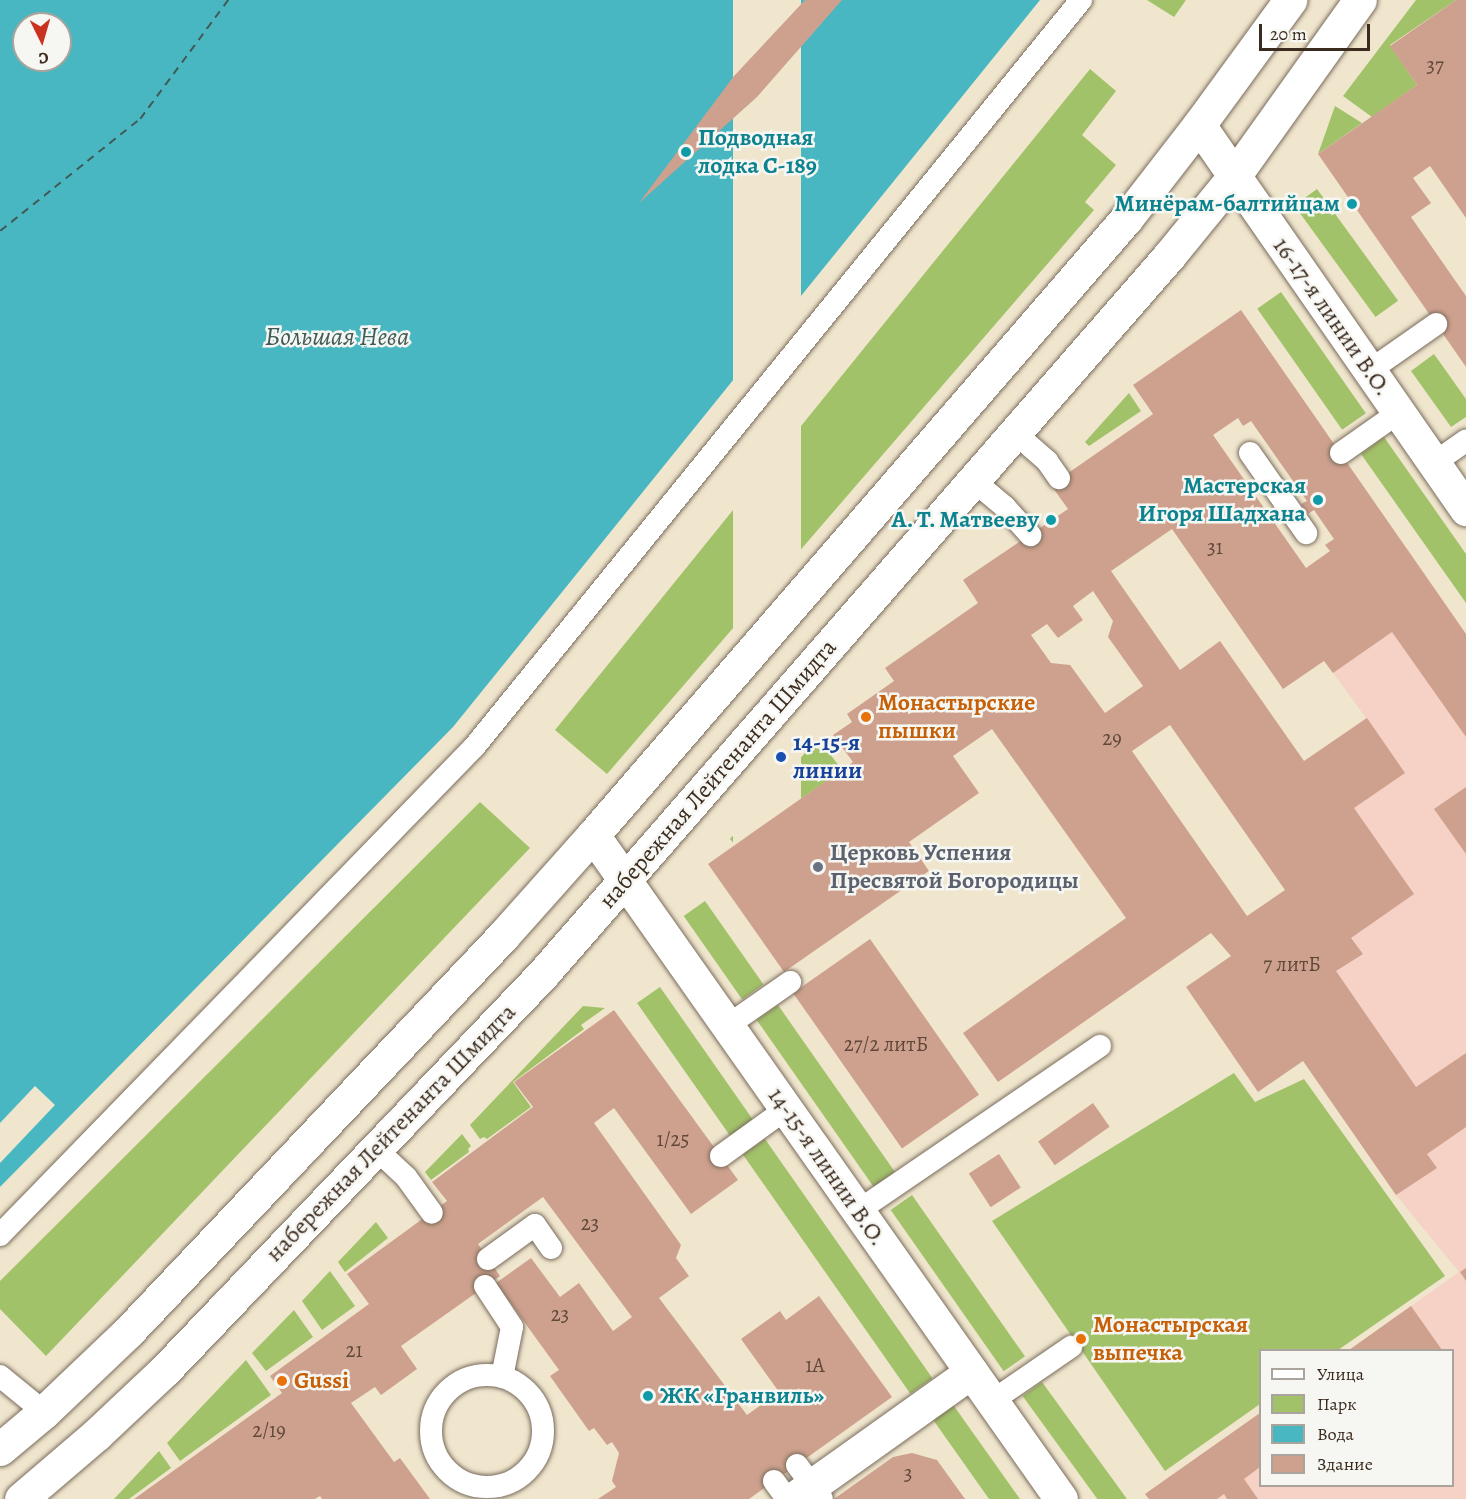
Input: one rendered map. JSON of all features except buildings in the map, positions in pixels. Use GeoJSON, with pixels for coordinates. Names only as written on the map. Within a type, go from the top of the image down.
{"type":"FeatureCollection","features":[{"type":"Feature","properties":{"kind":"street"},"geometry":{"type":"LineString","coordinates":[[0,1449],[45,1412],[128,1332],[503,936],[593,835],[1126,219],[1199,125],[1290,0]]}},
{"type":"Feature","properties":{"kind":"street","name":"набережная Лейтенанта Шмидта"},"geometry":{"type":"LineString","coordinates":[[21,1499],[97,1434],[165,1370],[542,975],[626,881],[1162,264],[1234,175],[1360,0]]}},
{"type":"Feature","properties":{"kind":"street","name":"16-17-я линии В.О."},"geometry":{"type":"LineString","coordinates":[[1199,125],[1466,509]]}},
{"type":"Feature","properties":{"kind":"street","name":"14-15-я линии В.О."},"geometry":{"type":"LineString","coordinates":[[593,835],[1061,1499]]}},
{"type":"Feature","properties":{"kind":"street"},"geometry":{"type":"LineString","coordinates":[[798,1488],[971,1372]]}},
{"type":"Feature","properties":{"kind":"lane"},"geometry":{"type":"LineString","coordinates":[[0,1235],[475,746],[1081,0]]}},
{"type":"Feature","properties":{"kind":"lane"},"geometry":{"type":"LineString","coordinates":[[1369,371],[1436,324]]}},
{"type":"Feature","properties":{"kind":"lane"},"geometry":{"type":"LineString","coordinates":[[1341,453],[1398,412]]}},
{"type":"Feature","properties":{"kind":"lane"},"geometry":{"type":"LineString","coordinates":[[1015,433],[1047,461],[1059,478]]}},
{"type":"Feature","properties":{"kind":"lane"},"geometry":{"type":"LineString","coordinates":[[1434,463],[1466,441]]}},
{"type":"Feature","properties":{"kind":"lane"},"geometry":{"type":"LineString","coordinates":[[1250,453],[1288,490],[1306,533]]}},
{"type":"Feature","properties":{"kind":"lane"},"geometry":{"type":"LineString","coordinates":[[974,481],[1005,507],[1030,535]]}},
{"type":"Feature","properties":{"kind":"lane"},"geometry":{"type":"LineString","coordinates":[[727,1026],[790,982]]}},
{"type":"Feature","properties":{"kind":"lane"},"geometry":{"type":"LineString","coordinates":[[858,1211],[1100,1046]]}},
{"type":"Feature","properties":{"kind":"lane"},"geometry":{"type":"LineString","coordinates":[[721,1156],[786,1109]]}},
{"type":"Feature","properties":{"kind":"lane"},"geometry":{"type":"LineString","coordinates":[[376,1149],[406,1177],[432,1213]]}},
{"type":"Feature","properties":{"kind":"lane"},"geometry":{"type":"LineString","coordinates":[[488,1259],[535,1225],[551,1248]]}},
{"type":"Feature","properties":{"kind":"lane"},"geometry":{"type":"LineString","coordinates":[[485,1286],[512,1327],[502,1377]]}},
{"type":"Feature","properties":{"kind":"lane"},"geometry":{"type":"LineString","coordinates":[[992,1401],[1071,1347]]}},
{"type":"Feature","properties":{"kind":"lane"},"geometry":{"type":"LineString","coordinates":[[0,1376],[45,1412]]}},
{"type":"Feature","properties":{"kind":"lane"},"geometry":{"type":"LineString","coordinates":[[473,1377],[502,1377],[515,1382],[536,1403],[543,1431],[541,1446],[526,1471],[515,1479],[501,1485],[472,1485],[453,1475],[438,1459],[433,1445],[433,1416],[448,1391],[459,1382],[473,1377]]}},
{"type":"Feature","properties":{"kind":"shaded area"},"geometry":{"type":"Polygon","coordinates":[[[1406,547],[1466,634],[1466,1499],[1149,1499],[1145,1494],[1259,1414],[1259,1487],[1454,1487],[1454,1349],[1350,1349],[1459,1272],[1396,1195],[1231,956],[1330,887],[1263,790],[1366,718],[1297,623],[1406,547]]]}},
{"type":"Feature","properties":{"kind":"green space"},"geometry":{"type":"Polygon","coordinates":[[[1147,0],[1186,0],[1174,17],[1147,0]]]}},
{"type":"Feature","properties":{"kind":"green space"},"geometry":{"type":"Polygon","coordinates":[[[1416,0],[1456,0],[1390,45],[1417,85],[1372,117],[1343,96],[1416,0]]]}},
{"type":"Feature","properties":{"kind":"green space"},"geometry":{"type":"Polygon","coordinates":[[[1090,69],[1116,91],[1082,135],[1116,165],[1085,202],[1094,210],[607,774],[555,730],[1090,69]]]}},
{"type":"Feature","properties":{"kind":"green space"},"geometry":{"type":"Polygon","coordinates":[[[1335,106],[1362,123],[1318,154],[1335,106]]]}},
{"type":"Feature","properties":{"kind":"green space"},"geometry":{"type":"Polygon","coordinates":[[[1317,189],[1398,301],[1375,317],[1294,205],[1317,189]]]}},
{"type":"Feature","properties":{"kind":"green space"},"geometry":{"type":"Polygon","coordinates":[[[1281,292],[1366,413],[1342,430],[1257,309],[1281,292]]]}},
{"type":"Feature","properties":{"kind":"green space"},"geometry":{"type":"Polygon","coordinates":[[[1434,354],[1466,399],[1466,417],[1451,427],[1411,371],[1434,354]]]}},
{"type":"Feature","properties":{"kind":"green space"},"geometry":{"type":"Polygon","coordinates":[[[1129,393],[1141,411],[1089,446],[1085,442],[1129,393]]]}},
{"type":"Feature","properties":{"kind":"green space"},"geometry":{"type":"Polygon","coordinates":[[[1384,437],[1466,554],[1466,603],[1361,454],[1384,437]]]}},
{"type":"Feature","properties":{"kind":"green space"},"geometry":{"type":"Polygon","coordinates":[[[811,746],[830,754],[842,770],[735,845],[730,839],[811,746]]]}},
{"type":"Feature","properties":{"kind":"green space"},"geometry":{"type":"Polygon","coordinates":[[[480,802],[530,848],[46,1356],[0,1309],[0,1281],[480,802]]]}},
{"type":"Feature","properties":{"kind":"green space"},"geometry":{"type":"Polygon","coordinates":[[[705,901],[764,985],[742,999],[684,916],[705,901]]]}},
{"type":"Feature","properties":{"kind":"green space"},"geometry":{"type":"Polygon","coordinates":[[[660,987],[755,1123],[732,1139],[637,1003],[660,987]]]}},
{"type":"Feature","properties":{"kind":"green space"},"geometry":{"type":"Polygon","coordinates":[[[778,1005],[895,1172],[874,1187],[757,1020],[778,1005]]]}},
{"type":"Feature","properties":{"kind":"green space"},"geometry":{"type":"Polygon","coordinates":[[[583,1006],[605,1008],[581,1025],[584,1029],[513,1082],[531,1107],[487,1139],[484,1137],[480,1139],[470,1125],[583,1006]]]}},
{"type":"Feature","properties":{"kind":"green space"},"geometry":{"type":"Polygon","coordinates":[[[1234,1073],[1255,1102],[1304,1079],[1445,1276],[1339,1349],[1259,1349],[1259,1405],[1165,1471],[992,1221],[1234,1073]]]}},
{"type":"Feature","properties":{"kind":"green space"},"geometry":{"type":"Polygon","coordinates":[[[462,1134],[471,1146],[468,1149],[469,1152],[431,1180],[425,1172],[462,1134]]]}},
{"type":"Feature","properties":{"kind":"green space"},"geometry":{"type":"Polygon","coordinates":[[[765,1139],[932,1378],[910,1394],[743,1154],[765,1139]]]}},
{"type":"Feature","properties":{"kind":"green space"},"geometry":{"type":"Polygon","coordinates":[[[912,1195],[1025,1356],[1004,1371],[891,1210],[912,1195]]]}},
{"type":"Feature","properties":{"kind":"green space"},"geometry":{"type":"Polygon","coordinates":[[[376,1222],[388,1238],[345,1272],[338,1262],[376,1222]]]}},
{"type":"Feature","properties":{"kind":"green space"},"geometry":{"type":"Polygon","coordinates":[[[330,1271],[355,1306],[322,1330],[302,1301],[330,1271]]]}},
{"type":"Feature","properties":{"kind":"green space"},"geometry":{"type":"Polygon","coordinates":[[[294,1310],[313,1337],[266,1371],[252,1353],[294,1310]]]}},
{"type":"Feature","properties":{"kind":"green space"},"geometry":{"type":"Polygon","coordinates":[[[246,1360],[271,1395],[180,1461],[167,1443],[246,1360]]]}},
{"type":"Feature","properties":{"kind":"green space"},"geometry":{"type":"Polygon","coordinates":[[[1042,1382],[1127,1498],[1097,1499],[1023,1396],[1042,1382]]]}},
{"type":"Feature","properties":{"kind":"green space"},"geometry":{"type":"Polygon","coordinates":[[[949,1399],[1020,1499],[989,1499],[929,1414],[949,1399]]]}},
{"type":"Feature","properties":{"kind":"green space"},"geometry":{"type":"Polygon","coordinates":[[[159,1451],[171,1468],[129,1499],[114,1499],[159,1451]]]}},
{"type":"Feature","properties":{"kind":"water","name":"Большая Нева"},"geometry":{"type":"Polygon","coordinates":[[[0,0],[1040,0],[453,727],[0,1187],[0,0]]]}},
{"type":"Feature","properties":{"kind":"pier"},"geometry":{"type":"Polygon","coordinates":[[[733,0],[801,0],[801,875],[733,875],[733,0]]]}},
{"type":"Feature","properties":{"kind":"pier"},"geometry":{"type":"Polygon","coordinates":[[[35,1086],[55,1105],[0,1163],[0,1123],[35,1086]]]}},
{"type":"Feature","properties":{"kind":"ferry route"},"geometry":{"type":"LineString","coordinates":[[0,231],[140,119],[228,0]]}},
{"type":"Feature","properties":{"kind":"place","name":"Подводная лодка С-189"},"geometry":{"type":"Point","coordinates":[686,152]}},
{"type":"Feature","properties":{"kind":"place","name":"Минёрам-балтийцам"},"geometry":{"type":"Point","coordinates":[1352,204]}},
{"type":"Feature","properties":{"kind":"place","name":"Мастерская Игоря Шадхана"},"geometry":{"type":"Point","coordinates":[1318,500]}},
{"type":"Feature","properties":{"kind":"place","name":"А. Т. Матвееву"},"geometry":{"type":"Point","coordinates":[1051,520]}},
{"type":"Feature","properties":{"kind":"place","name":"Монастырские пышки"},"geometry":{"type":"Point","coordinates":[866,717]}},
{"type":"Feature","properties":{"kind":"place","name":"14-15-я линии"},"geometry":{"type":"Point","coordinates":[781,757]}},
{"type":"Feature","properties":{"kind":"place","name":"Церковь Успения Пресвятой Богородицы"},"geometry":{"type":"Point","coordinates":[818,867]}},
{"type":"Feature","properties":{"kind":"place","name":"Монастырская выпечка"},"geometry":{"type":"Point","coordinates":[1081,1339]}},
{"type":"Feature","properties":{"kind":"place","name":"Gussi"},"geometry":{"type":"Point","coordinates":[282,1381]}},
{"type":"Feature","properties":{"kind":"place","name":"ЖК «Гранвиль»"},"geometry":{"type":"Point","coordinates":[648,1396]}}]}
